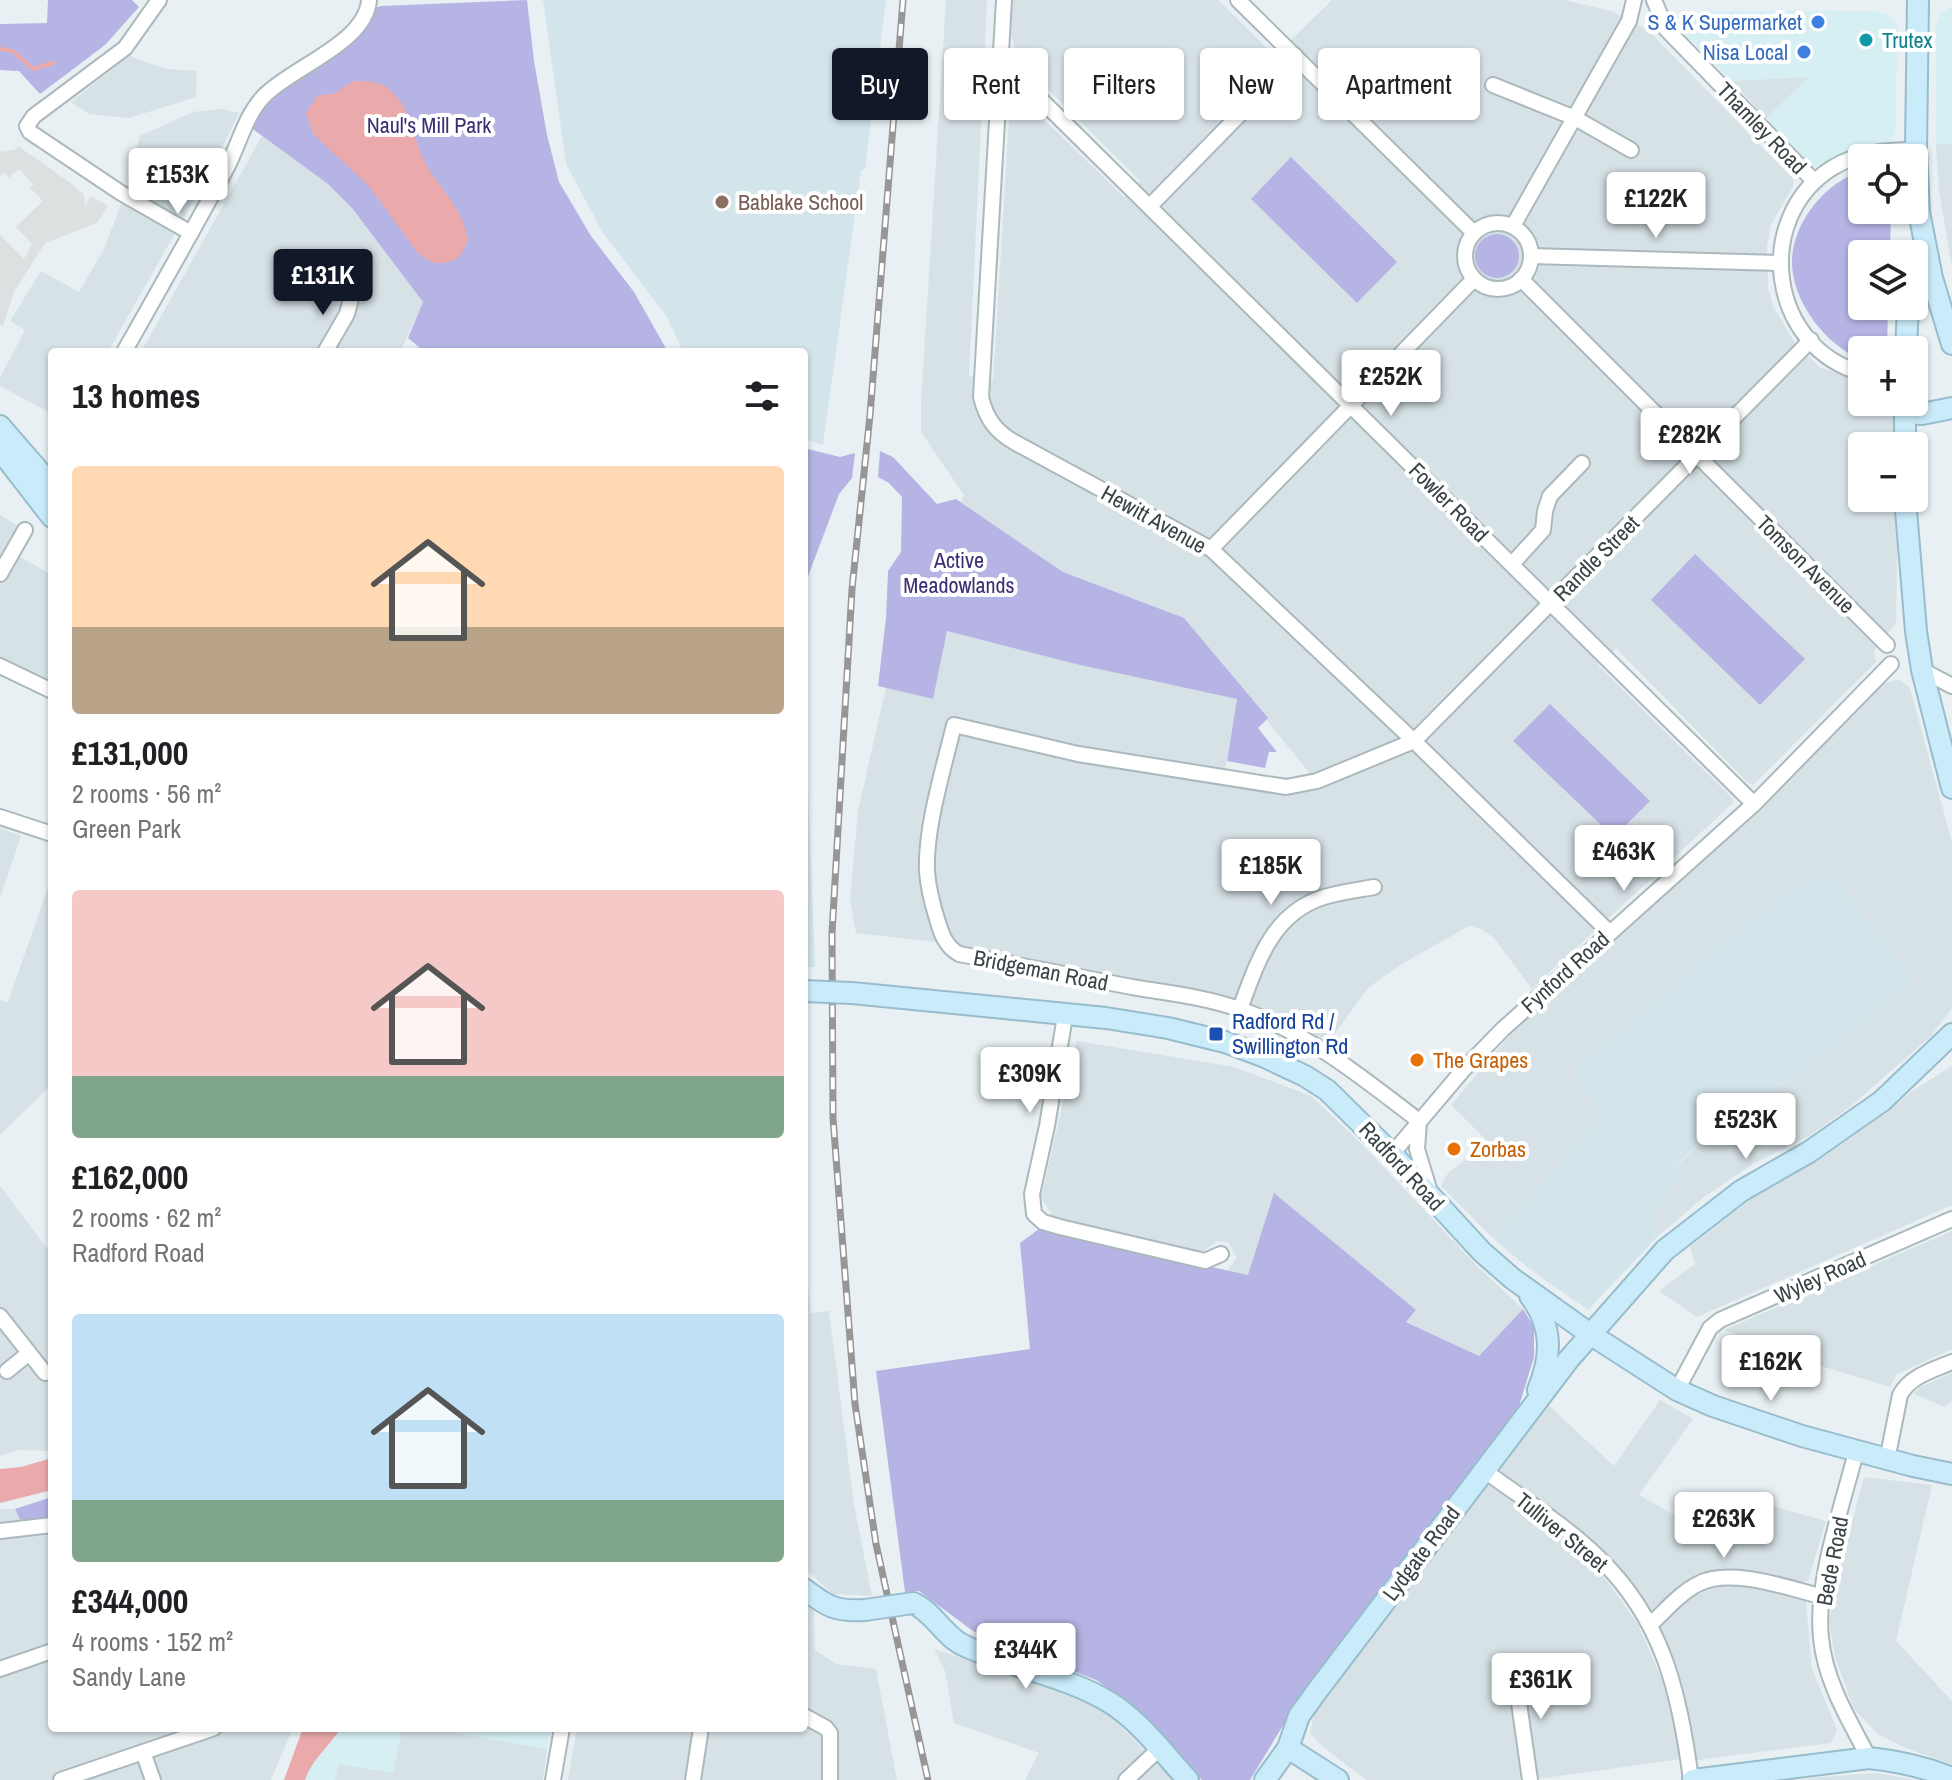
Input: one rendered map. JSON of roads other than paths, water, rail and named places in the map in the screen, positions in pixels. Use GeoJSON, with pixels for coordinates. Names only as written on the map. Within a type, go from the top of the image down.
{"type":"FeatureCollection","features":[{"type":"Feature","properties":{"kind":"street"},"geometry":{"type":"LineString","coordinates":[[159,0],[125,48],[27,122],[30,132],[121,193],[191,233]]}},
{"type":"Feature","properties":{"kind":"street"},"geometry":{"type":"LineString","coordinates":[[126,348],[227,168],[245,124],[261,99],[281,80],[344,40],[364,18],[369,0]]}},
{"type":"Feature","properties":{"kind":"street","name":"Hewitt Avenue"},"geometry":{"type":"LineString","coordinates":[[1002,48],[1004,0]]}},
{"type":"Feature","properties":{"kind":"street"},"geometry":{"type":"LineString","coordinates":[[1238,0],[1287,48]]}},
{"type":"Feature","properties":{"kind":"street"},"geometry":{"type":"LineString","coordinates":[[1513,226],[1629,21],[1634,0]]}},
{"type":"Feature","properties":{"kind":"street","name":"Thamley Road"},"geometry":{"type":"LineString","coordinates":[[1654,0],[1666,29],[1814,181]]}},
{"type":"Feature","properties":{"kind":"street"},"geometry":{"type":"LineString","coordinates":[[1916,144],[1918,0]]}},
{"type":"Feature","properties":{"kind":"street"},"geometry":{"type":"LineString","coordinates":[[1302,63],[1474,233]]}},
{"type":"Feature","properties":{"kind":"street"},"geometry":{"type":"LineString","coordinates":[[1493,85],[1575,118],[1631,150]]}},
{"type":"Feature","properties":{"kind":"street","name":"Fowler Road"},"geometry":{"type":"LineString","coordinates":[[1048,106],[1754,804]]}},
{"type":"Feature","properties":{"kind":"street","name":"Hewitt Avenue"},"geometry":{"type":"LineString","coordinates":[[998,120],[981,397],[990,423],[1001,434],[1211,549],[1414,741],[1609,932]]}},
{"type":"Feature","properties":{"kind":"street"},"geometry":{"type":"LineString","coordinates":[[1150,206],[1234,120]]}},
{"type":"Feature","properties":{"kind":"street"},"geometry":{"type":"LineString","coordinates":[[1848,160],[1814,181],[1790,217],[1779,263],[1787,300],[1796,321],[1833,360],[1848,367]]}},
{"type":"Feature","properties":{"kind":"street"},"geometry":{"type":"LineString","coordinates":[[1490,224],[1513,226],[1526,240],[1531,256],[1528,270],[1521,279],[1499,289],[1487,287],[1474,279],[1464,256],[1467,243],[1474,233],[1490,224]]}},
{"type":"Feature","properties":{"kind":"street"},"geometry":{"type":"LineString","coordinates":[[1921,224],[1932,278],[1952,344]]}},
{"type":"Feature","properties":{"kind":"street"},"geometry":{"type":"LineString","coordinates":[[1531,256],[1779,263]]}},
{"type":"Feature","properties":{"kind":"street"},"geometry":{"type":"LineString","coordinates":[[1211,549],[1474,279]]}},
{"type":"Feature","properties":{"kind":"street","name":"Tomson Avenue"},"geometry":{"type":"LineString","coordinates":[[1521,279],[1887,645]]}},
{"type":"Feature","properties":{"kind":"street"},"geometry":{"type":"LineString","coordinates":[[330,348],[347,314],[352,295]]}},
{"type":"Feature","properties":{"kind":"street","name":"Randle Street"},"geometry":{"type":"LineString","coordinates":[[1414,741],[1811,340]]}},
{"type":"Feature","properties":{"kind":"street"},"geometry":{"type":"LineString","coordinates":[[1928,413],[1952,408]]}},
{"type":"Feature","properties":{"kind":"street"},"geometry":{"type":"LineString","coordinates":[[0,426],[48,481]]}},
{"type":"Feature","properties":{"kind":"street"},"geometry":{"type":"LineString","coordinates":[[0,450],[48,511]]}},
{"type":"Feature","properties":{"kind":"street"},"geometry":{"type":"LineString","coordinates":[[1512,564],[1543,530],[1550,496],[1582,463]]}},
{"type":"Feature","properties":{"kind":"street"},"geometry":{"type":"LineString","coordinates":[[1906,512],[1913,605],[1922,670],[1952,788]]}},
{"type":"Feature","properties":{"kind":"street"},"geometry":{"type":"LineString","coordinates":[[0,574],[25,530]]}},
{"type":"Feature","properties":{"kind":"street","name":"Fynford Road"},"geometry":{"type":"LineString","coordinates":[[1392,1154],[1503,1029],[1754,804],[1891,664]]}},
{"type":"Feature","properties":{"kind":"street"},"geometry":{"type":"LineString","coordinates":[[0,666],[48,689]]}},
{"type":"Feature","properties":{"kind":"street"},"geometry":{"type":"LineString","coordinates":[[1922,670],[1952,686]]}},
{"type":"Feature","properties":{"kind":"street","name":"Bridgeman Road"},"geometry":{"type":"LineString","coordinates":[[1414,741],[1307,784],[1286,787],[1078,754],[954,725],[940,784],[927,867],[930,895],[941,934],[951,950],[1240,1009],[1305,1039],[1336,1058],[1419,1121]]}},
{"type":"Feature","properties":{"kind":"street"},"geometry":{"type":"LineString","coordinates":[[0,817],[48,833]]}},
{"type":"Feature","properties":{"kind":"street"},"geometry":{"type":"LineString","coordinates":[[1240,1009],[1256,963],[1279,925],[1308,902],[1374,887]]}},
{"type":"Feature","properties":{"kind":"street","name":"Radford Road"},"geometry":{"type":"LineString","coordinates":[[808,991],[1106,1018],[1168,1028],[1225,1042],[1265,1057],[1327,1090],[1392,1154],[1482,1252],[1513,1279],[1677,1390],[1749,1419],[1856,1452],[1952,1474]]}},
{"type":"Feature","properties":{"kind":"street"},"geometry":{"type":"LineString","coordinates":[[1065,1016],[1032,1194],[1034,1214],[1043,1222],[1060,1227],[1205,1261],[1221,1254]]}},
{"type":"Feature","properties":{"kind":"street","name":"Lydgate Road"},"geometry":{"type":"LineString","coordinates":[[1265,1780],[1288,1748],[1299,1716],[1317,1691],[1590,1334],[1665,1250],[1741,1191],[1809,1152],[1882,1101],[1951,1036]]}},
{"type":"Feature","properties":{"kind":"street"},"geometry":{"type":"LineString","coordinates":[[1419,1121],[1417,1149],[1432,1198]]}},
{"type":"Feature","properties":{"kind":"street","name":"Wyley Road"},"geometry":{"type":"LineString","coordinates":[[1677,1390],[1710,1328],[1720,1320],[1952,1219]]}},
{"type":"Feature","properties":{"kind":"street"},"geometry":{"type":"LineString","coordinates":[[1513,1279],[1535,1303],[1549,1334],[1549,1354],[1529,1412]]}},
{"type":"Feature","properties":{"kind":"street"},"geometry":{"type":"LineString","coordinates":[[0,1316],[45,1373]]}},
{"type":"Feature","properties":{"kind":"street"},"geometry":{"type":"LineString","coordinates":[[7,1371],[29,1353]]}},
{"type":"Feature","properties":{"kind":"street"},"geometry":{"type":"LineString","coordinates":[[1887,1460],[1900,1395],[1905,1386],[1952,1362]]}},
{"type":"Feature","properties":{"kind":"street","name":"Bede Road"},"geometry":{"type":"LineString","coordinates":[[1856,1452],[1820,1596],[1821,1640],[1834,1690],[1869,1758]]}},
{"type":"Feature","properties":{"kind":"street","name":"Tulliver Street"},"geometry":{"type":"LineString","coordinates":[[1485,1471],[1599,1558],[1651,1624],[1677,1695],[1692,1780]]}},
{"type":"Feature","properties":{"kind":"street"},"geometry":{"type":"LineString","coordinates":[[0,1531],[48,1525]]}},
{"type":"Feature","properties":{"kind":"street"},"geometry":{"type":"LineString","coordinates":[[1651,1624],[1700,1583],[1715,1579],[1757,1580],[1820,1596]]}},
{"type":"Feature","properties":{"kind":"street"},"geometry":{"type":"LineString","coordinates":[[808,1592],[825,1605],[842,1612],[913,1603],[925,1609],[962,1645],[1069,1682],[1111,1703],[1188,1780]]}},
{"type":"Feature","properties":{"kind":"street"},"geometry":{"type":"LineString","coordinates":[[0,1669],[48,1652]]}},
{"type":"Feature","properties":{"kind":"street"},"geometry":{"type":"LineString","coordinates":[[1514,1668],[1530,1780]]}},
{"type":"Feature","properties":{"kind":"street"},"geometry":{"type":"LineString","coordinates":[[808,1718],[830,1733],[830,1780]]}},
{"type":"Feature","properties":{"kind":"street"},"geometry":{"type":"LineString","coordinates":[[61,1780],[202,1732]]}},
{"type":"Feature","properties":{"kind":"street"},"geometry":{"type":"LineString","coordinates":[[553,1780],[561,1732]]}},
{"type":"Feature","properties":{"kind":"street"},"geometry":{"type":"LineString","coordinates":[[693,1780],[700,1732]]}},
{"type":"Feature","properties":{"kind":"street"},"geometry":{"type":"LineString","coordinates":[[1288,1748],[1338,1780]]}},
{"type":"Feature","properties":{"kind":"street"},"geometry":{"type":"LineString","coordinates":[[1126,1780],[1159,1749]]}},
{"type":"Feature","properties":{"kind":"street"},"geometry":{"type":"LineString","coordinates":[[143,1752],[153,1780]]}},
{"type":"Feature","properties":{"kind":"street"},"geometry":{"type":"LineString","coordinates":[[1692,1780],[1869,1758],[1936,1771],[1952,1778]]}},
{"type":"Feature","properties":{"kind":"waterway"},"geometry":{"type":"LineString","coordinates":[[0,49],[13,51],[33,69],[53,63]]}},
{"type":"Feature","properties":{"kind":"railway"},"geometry":{"type":"LineString","coordinates":[[903,0],[870,415],[852,589],[832,933],[833,1118],[855,1404],[876,1544],[928,1780]]}},
{"type":"Feature","properties":{"kind":"place","name":"S & K Supermarket"},"geometry":{"type":"Point","coordinates":[1818,22]}},
{"type":"Feature","properties":{"kind":"place","name":"Trutex"},"geometry":{"type":"Point","coordinates":[1866,40]}},
{"type":"Feature","properties":{"kind":"place","name":"Nisa Local"},"geometry":{"type":"Point","coordinates":[1804,52]}},
{"type":"Feature","properties":{"kind":"place","name":"Bablake School"},"geometry":{"type":"Point","coordinates":[722,202]}},
{"type":"Feature","properties":{"kind":"place","name":"Radford Rd / Swillington Rd"},"geometry":{"type":"Point","coordinates":[1216,1034]}},
{"type":"Feature","properties":{"kind":"place","name":"The Grapes"},"geometry":{"type":"Point","coordinates":[1417,1060]}},
{"type":"Feature","properties":{"kind":"place","name":"Zorbas"},"geometry":{"type":"Point","coordinates":[1454,1149]}},
{"type":"Feature","properties":{"kind":"park label","name":"Naul's Mill Park"},"geometry":{"type":"Point","coordinates":[429,125]}},
{"type":"Feature","properties":{"kind":"park label","name":"Active Meadowlands"},"geometry":{"type":"Point","coordinates":[959,572]}}]}
